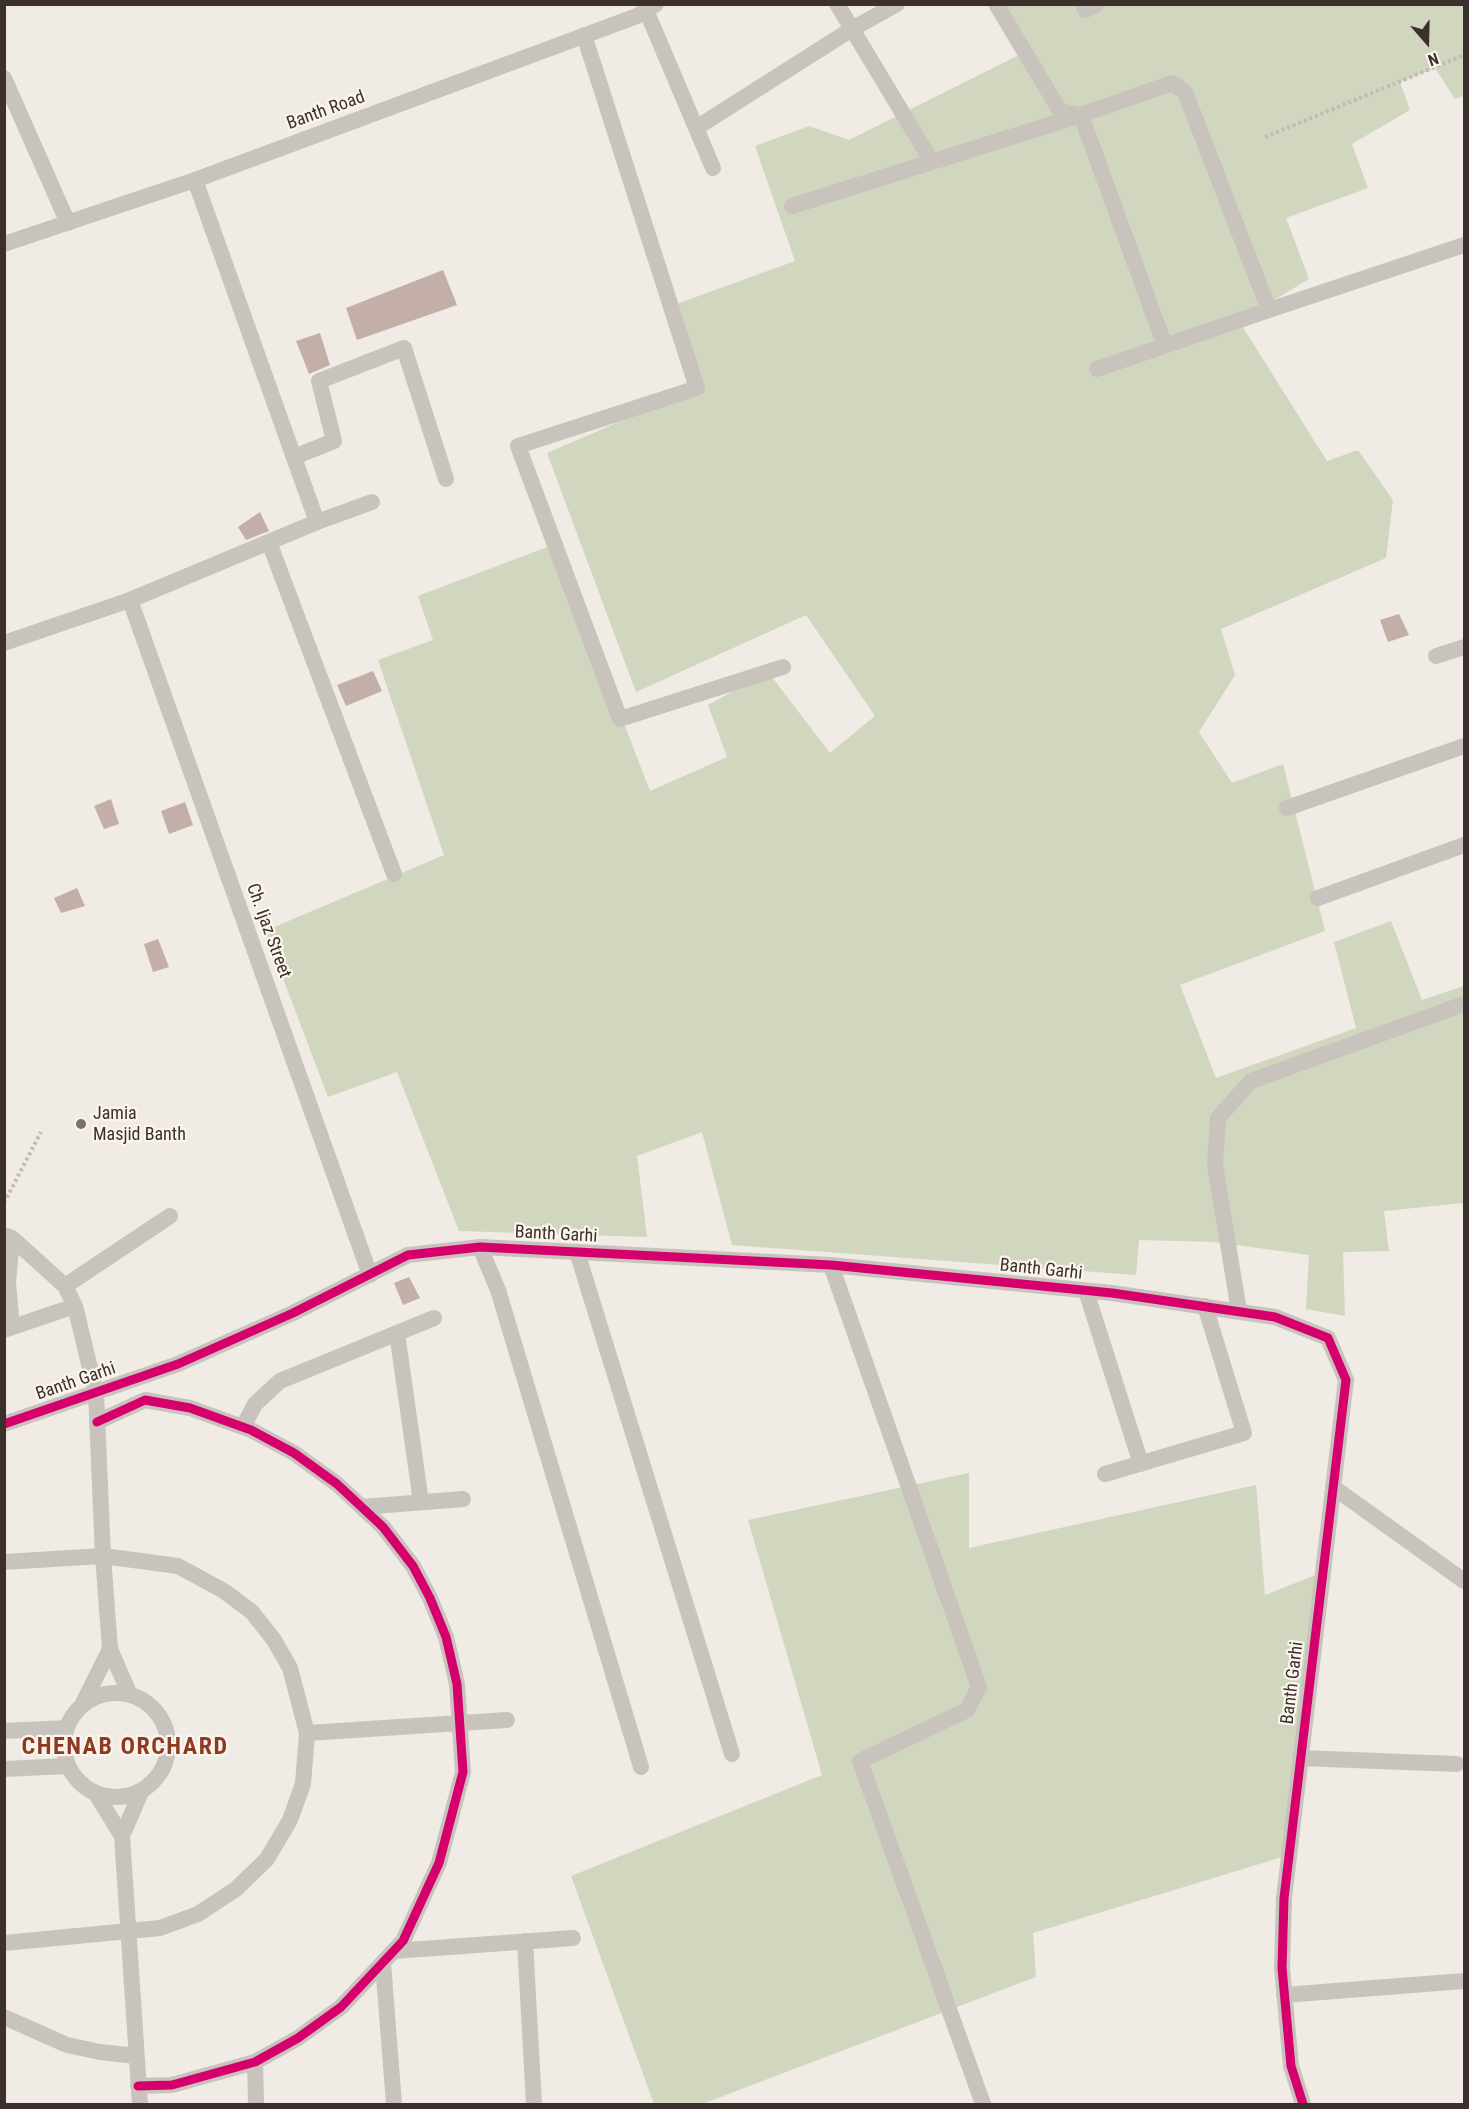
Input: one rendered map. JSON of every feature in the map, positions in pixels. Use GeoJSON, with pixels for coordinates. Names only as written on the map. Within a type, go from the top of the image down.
{"type":"FeatureCollection","features":[{"type":"Feature","properties":{"kind":"street"},"geometry":{"type":"LineString","coordinates":[[837,4],[932,162]]}},
{"type":"Feature","properties":{"kind":"street"},"geometry":{"type":"LineString","coordinates":[[696,128],[852,29],[897,4]]}},
{"type":"Feature","properties":{"kind":"street"},"geometry":{"type":"LineString","coordinates":[[996,4],[1060,111],[1081,115]]}},
{"type":"Feature","properties":{"kind":"street"},"geometry":{"type":"LineString","coordinates":[[1083,4],[1084,10],[1097,4]]}},
{"type":"Feature","properties":{"kind":"street"},"geometry":{"type":"LineString","coordinates":[[643,9],[713,168]]}},
{"type":"Feature","properties":{"kind":"street","name":"Banth Road"},"geometry":{"type":"LineString","coordinates":[[4,244],[195,180],[584,35],[643,9]]}},
{"type":"Feature","properties":{"kind":"street"},"geometry":{"type":"LineString","coordinates":[[584,35],[697,387],[518,446],[621,719],[783,667]]}},
{"type":"Feature","properties":{"kind":"street"},"geometry":{"type":"LineString","coordinates":[[4,78],[68,223]]}},
{"type":"Feature","properties":{"kind":"street"},"geometry":{"type":"LineString","coordinates":[[792,206],[1081,115],[1172,83],[1185,92],[1269,310]]}},
{"type":"Feature","properties":{"kind":"street"},"geometry":{"type":"LineString","coordinates":[[1081,115],[1165,346]]}},
{"type":"Feature","properties":{"kind":"street"},"geometry":{"type":"LineString","coordinates":[[195,180],[317,522]]}},
{"type":"Feature","properties":{"kind":"street"},"geometry":{"type":"LineString","coordinates":[[1096,369],[1464,245]]}},
{"type":"Feature","properties":{"kind":"street"},"geometry":{"type":"LineString","coordinates":[[294,457],[334,441],[319,381],[404,348],[446,479]]}},
{"type":"Feature","properties":{"kind":"street"},"geometry":{"type":"LineString","coordinates":[[4,643],[130,600],[317,522],[372,502]]}},
{"type":"Feature","properties":{"kind":"street"},"geometry":{"type":"LineString","coordinates":[[269,542],[394,874]]}},
{"type":"Feature","properties":{"kind":"street","name":"Ch. Ijaz Street"},"geometry":{"type":"LineString","coordinates":[[130,600],[370,1275]]}},
{"type":"Feature","properties":{"kind":"street"},"geometry":{"type":"LineString","coordinates":[[1436,656],[1464,647]]}},
{"type":"Feature","properties":{"kind":"street"},"geometry":{"type":"LineString","coordinates":[[1287,808],[1464,746]]}},
{"type":"Feature","properties":{"kind":"street"},"geometry":{"type":"LineString","coordinates":[[1318,898],[1464,845]]}},
{"type":"Feature","properties":{"kind":"street"},"geometry":{"type":"LineString","coordinates":[[1239,1311],[1215,1165],[1218,1118],[1251,1081],[1464,1004]]}},
{"type":"Feature","properties":{"kind":"street"},"geometry":{"type":"LineString","coordinates":[[65,1286],[170,1216]]}},
{"type":"Feature","properties":{"kind":"street"},"geometry":{"type":"LineString","coordinates":[[8,1237],[65,1286],[75,1306],[96,1393],[103,1556],[110,1649],[130,1695]]}},
{"type":"Feature","properties":{"kind":"street"},"geometry":{"type":"LineString","coordinates":[[8,1237],[8,1329],[75,1306]]}},
{"type":"Feature","properties":{"kind":"street"},"geometry":{"type":"LineString","coordinates":[[480,1247],[498,1290],[641,1767]]}},
{"type":"Feature","properties":{"kind":"street","name":"Banth Garhi"},"geometry":{"type":"LineString","coordinates":[[4,1424],[178,1365],[293,1313],[408,1255],[480,1247],[831,1266],[1086,1291],[1275,1317],[1328,1338],[1346,1380],[1284,1898],[1282,1968],[1284,1995],[1291,2066],[1303,2104]]}},
{"type":"Feature","properties":{"kind":"street"},"geometry":{"type":"LineString","coordinates":[[577,1252],[732,1754]]}},
{"type":"Feature","properties":{"kind":"street"},"geometry":{"type":"LineString","coordinates":[[831,1266],[980,1687],[968,1710],[860,1761],[982,2104]]}},
{"type":"Feature","properties":{"kind":"street"},"geometry":{"type":"LineString","coordinates":[[1086,1291],[1142,1464]]}},
{"type":"Feature","properties":{"kind":"street"},"geometry":{"type":"LineString","coordinates":[[1105,1474],[1244,1433],[1205,1306]]}},
{"type":"Feature","properties":{"kind":"street"},"geometry":{"type":"LineString","coordinates":[[243,1427],[255,1404],[280,1381],[434,1318]]}},
{"type":"Feature","properties":{"kind":"street"},"geometry":{"type":"LineString","coordinates":[[397,1333],[421,1502]]}},
{"type":"Feature","properties":{"kind":"street"},"geometry":{"type":"LineString","coordinates":[[97,1422],[145,1400],[190,1408],[243,1427],[294,1453],[338,1484],[383,1527],[407,1558],[430,1598],[446,1636],[457,1683],[463,1772],[448,1834],[435,1872],[403,1941],[341,2007],[298,2038],[255,2062],[172,2085],[138,2086]]}},
{"type":"Feature","properties":{"kind":"street"},"geometry":{"type":"LineString","coordinates":[[1333,1487],[1464,1581]]}},
{"type":"Feature","properties":{"kind":"street"},"geometry":{"type":"LineString","coordinates":[[362,1507],[463,1499]]}},
{"type":"Feature","properties":{"kind":"street"},"geometry":{"type":"LineString","coordinates":[[4,1562],[103,1556],[178,1566],[224,1591],[252,1612],[274,1640],[290,1668],[307,1733],[303,1784],[290,1820],[267,1859],[236,1889],[198,1914],[160,1929],[4,1943]]}},
{"type":"Feature","properties":{"kind":"street"},"geometry":{"type":"LineString","coordinates":[[110,1649],[82,1705],[67,1728],[64,1753],[68,1766],[79,1783],[96,1794],[119,1798],[141,1792]]}},
{"type":"Feature","properties":{"kind":"street"},"geometry":{"type":"LineString","coordinates":[[82,1705],[97,1697],[113,1693],[130,1695],[148,1704],[162,1719],[169,1739],[167,1760],[157,1778],[141,1792],[122,1836],[140,2104]]}},
{"type":"Feature","properties":{"kind":"street"},"geometry":{"type":"LineString","coordinates":[[307,1733],[507,1720]]}},
{"type":"Feature","properties":{"kind":"street"},"geometry":{"type":"LineString","coordinates":[[4,1731],[67,1728]]}},
{"type":"Feature","properties":{"kind":"street"},"geometry":{"type":"LineString","coordinates":[[1300,1758],[1457,1764]]}},
{"type":"Feature","properties":{"kind":"street"},"geometry":{"type":"LineString","coordinates":[[4,1769],[68,1766]]}},
{"type":"Feature","properties":{"kind":"street"},"geometry":{"type":"LineString","coordinates":[[96,1794],[122,1836]]}},
{"type":"Feature","properties":{"kind":"street"},"geometry":{"type":"LineString","coordinates":[[388,1957],[525,1941],[573,1938]]}},
{"type":"Feature","properties":{"kind":"street"},"geometry":{"type":"LineString","coordinates":[[525,1941],[534,2104]]}},
{"type":"Feature","properties":{"kind":"street"},"geometry":{"type":"LineString","coordinates":[[388,1957],[394,2104]]}},
{"type":"Feature","properties":{"kind":"street"},"geometry":{"type":"LineString","coordinates":[[1284,1995],[1464,1981]]}},
{"type":"Feature","properties":{"kind":"street"},"geometry":{"type":"LineString","coordinates":[[4,2017],[67,2045],[136,2056]]}},
{"type":"Feature","properties":{"kind":"street"},"geometry":{"type":"LineString","coordinates":[[255,2062],[256,2104]]}},
{"type":"Feature","properties":{"kind":"path"},"geometry":{"type":"LineString","coordinates":[[1265,137],[1464,55]]}},
{"type":"Feature","properties":{"kind":"path"},"geometry":{"type":"LineString","coordinates":[[4,1203],[41,1132]]}},
{"type":"Feature","properties":{"kind":"green space"},"geometry":{"type":"Polygon","coordinates":[[[996,5],[1464,5],[1464,96],[1455,99],[1435,68],[1400,82],[1410,110],[1352,144],[1368,188],[1286,218],[1309,279],[1239,321],[1327,461],[1358,450],[1393,500],[1386,558],[1221,629],[1235,675],[1199,732],[1232,783],[1283,764],[1325,931],[1180,985],[1216,1078],[1356,1028],[1334,942],[1391,921],[1422,1000],[1464,986],[1464,1203],[1384,1211],[1389,1251],[1343,1252],[1345,1316],[1306,1309],[1309,1255],[1215,1242],[1139,1240],[1136,1275],[732,1245],[702,1132],[637,1156],[647,1237],[459,1231],[397,1072],[328,1097],[265,931],[444,855],[378,660],[433,640],[418,596],[555,544],[650,791],[727,757],[708,705],[768,672],[830,753],[875,716],[806,615],[636,692],[547,453],[697,388],[671,306],[795,261],[755,146],[809,126],[849,140],[1025,52],[996,5]]]}},
{"type":"Feature","properties":{"kind":"green space"},"geometry":{"type":"Polygon","coordinates":[[[969,1473],[969,1548],[1256,1485],[1265,1595],[1323,1572],[1289,1855],[1033,1933],[1036,1977],[702,2104],[654,2104],[571,1876],[822,1775],[748,1520],[969,1473]]]}},
{"type":"Feature","properties":{"kind":"building"},"geometry":{"type":"Polygon","coordinates":[[[443,270],[457,305],[357,340],[346,308],[443,270]]]}},
{"type":"Feature","properties":{"kind":"building"},"geometry":{"type":"Polygon","coordinates":[[[320,333],[330,365],[309,374],[296,341],[320,333]]]}},
{"type":"Feature","properties":{"kind":"building"},"geometry":{"type":"Polygon","coordinates":[[[260,512],[269,531],[246,540],[238,527],[260,512]]]}},
{"type":"Feature","properties":{"kind":"building"},"geometry":{"type":"Polygon","coordinates":[[[1399,614],[1409,635],[1388,642],[1380,620],[1399,614]]]}},
{"type":"Feature","properties":{"kind":"building"},"geometry":{"type":"Polygon","coordinates":[[[373,671],[382,691],[346,706],[337,685],[373,671]]]}},
{"type":"Feature","properties":{"kind":"building"},"geometry":{"type":"Polygon","coordinates":[[[111,799],[119,824],[104,829],[94,806],[111,799]]]}},
{"type":"Feature","properties":{"kind":"building"},"geometry":{"type":"Polygon","coordinates":[[[185,802],[193,825],[169,834],[161,811],[185,802]]]}},
{"type":"Feature","properties":{"kind":"building"},"geometry":{"type":"Polygon","coordinates":[[[77,888],[85,906],[61,913],[54,898],[77,888]]]}},
{"type":"Feature","properties":{"kind":"building"},"geometry":{"type":"Polygon","coordinates":[[[158,939],[169,967],[153,972],[144,944],[158,939]]]}},
{"type":"Feature","properties":{"kind":"building"},"geometry":{"type":"Polygon","coordinates":[[[409,1277],[420,1298],[403,1305],[394,1283],[409,1277]]]}},
{"type":"Feature","properties":{"kind":"cycle path"},"geometry":{"type":"LineString","coordinates":[[4,1424],[178,1364],[293,1313],[408,1255],[480,1247],[831,1265],[1112,1293],[1275,1317],[1328,1338],[1346,1380],[1284,1898],[1282,1968],[1291,2066],[1303,2104]]}},
{"type":"Feature","properties":{"kind":"cycle path"},"geometry":{"type":"LineString","coordinates":[[97,1422],[145,1400],[190,1408],[251,1430],[294,1453],[337,1484],[383,1527],[413,1566],[430,1598],[446,1637],[457,1684],[463,1772],[439,1863],[403,1941],[341,2007],[298,2038],[255,2062],[172,2085],[138,2086]]}},
{"type":"Feature","properties":{"kind":"place","name":"Jamia Masjid Banth"},"geometry":{"type":"Point","coordinates":[81,1124]}},
{"type":"Feature","properties":{"kind":"district","name":"CHENAB ORCHARD"},"geometry":{"type":"Point","coordinates":[125,1748]}}]}
